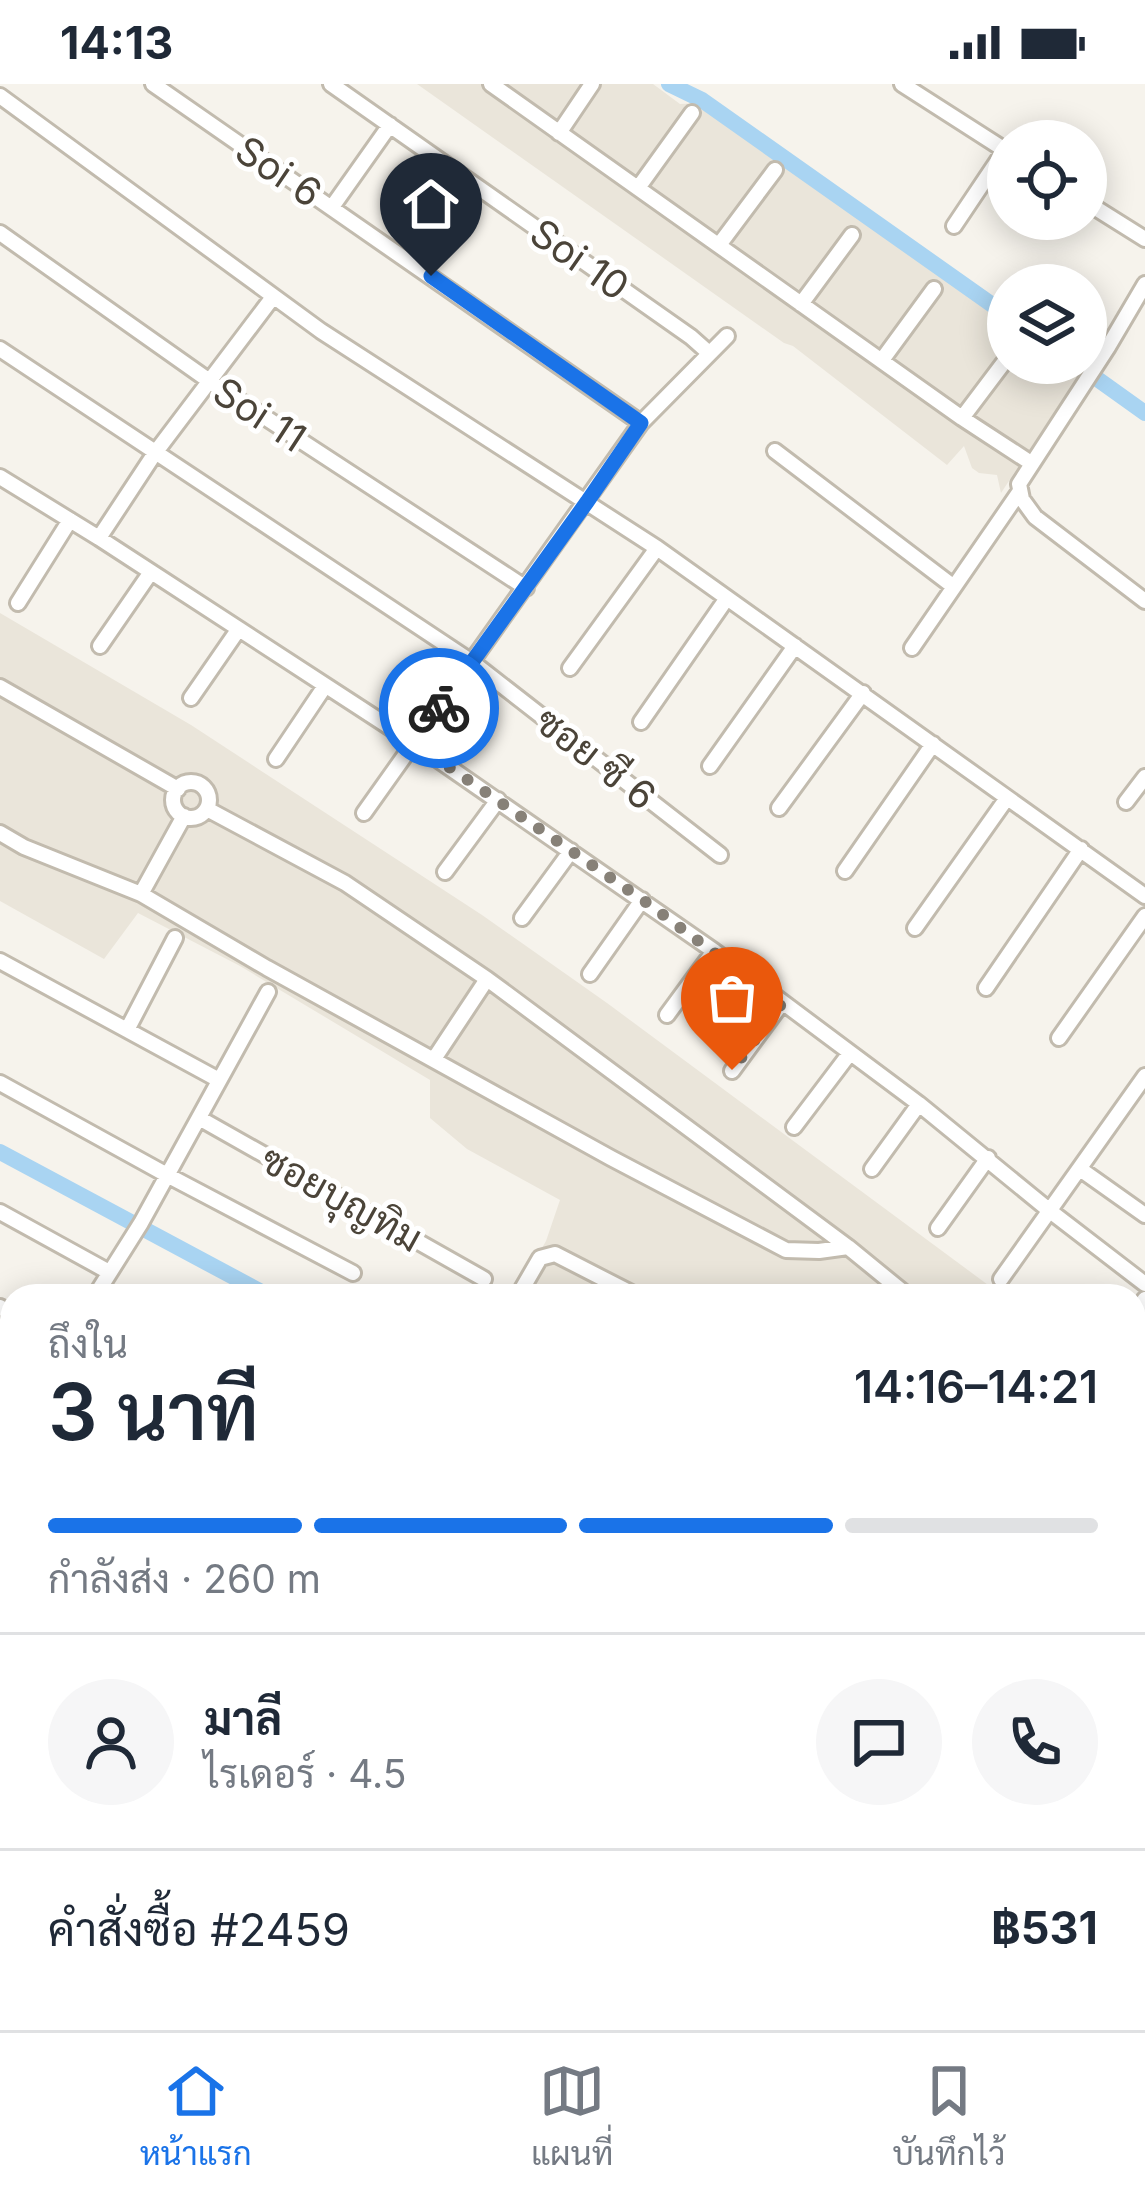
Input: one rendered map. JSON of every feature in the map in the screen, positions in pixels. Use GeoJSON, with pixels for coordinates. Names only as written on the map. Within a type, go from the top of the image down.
{"type":"FeatureCollection","features":[{"type":"Feature","properties":{"kind":"street","name":"Soi 6"},"geometry":{"type":"LineString","coordinates":[[152,84],[641,423]]}},
{"type":"Feature","properties":{"kind":"street","name":"Soi 10"},"geometry":{"type":"LineString","coordinates":[[331,84],[709,353]]}},
{"type":"Feature","properties":{"kind":"street"},"geometry":{"type":"LineString","coordinates":[[491,84],[1031,464]]}},
{"type":"Feature","properties":{"kind":"street"},"geometry":{"type":"LineString","coordinates":[[560,133],[592,84]]}},
{"type":"Feature","properties":{"kind":"street"},"geometry":{"type":"LineString","coordinates":[[902,84],[987,139]]}},
{"type":"Feature","properties":{"kind":"street"},"geometry":{"type":"LineString","coordinates":[[0,96],[273,297],[657,548],[1145,896]]}},
{"type":"Feature","properties":{"kind":"street"},"geometry":{"type":"LineString","coordinates":[[638,188],[692,112]]}},
{"type":"Feature","properties":{"kind":"street"},"geometry":{"type":"LineString","coordinates":[[332,208],[390,125]]}},
{"type":"Feature","properties":{"kind":"street"},"geometry":{"type":"LineString","coordinates":[[719,245],[775,170]]}},
{"type":"Feature","properties":{"kind":"street"},"geometry":{"type":"LineString","coordinates":[[954,226],[987,178]]}},
{"type":"Feature","properties":{"kind":"street"},"geometry":{"type":"LineString","coordinates":[[1107,215],[1145,239]]}},
{"type":"Feature","properties":{"kind":"street","name":"Soi 11"},"geometry":{"type":"LineString","coordinates":[[0,233],[208,380],[526,588]]}},
{"type":"Feature","properties":{"kind":"street"},"geometry":{"type":"LineString","coordinates":[[801,304],[852,235]]}},
{"type":"Feature","properties":{"kind":"street"},"geometry":{"type":"LineString","coordinates":[[1145,284],[1019,484],[1022,499],[1035,517],[1145,601]]}},
{"type":"Feature","properties":{"kind":"street"},"geometry":{"type":"LineString","coordinates":[[882,360],[934,289]]}},
{"type":"Feature","properties":{"kind":"street"},"geometry":{"type":"LineString","coordinates":[[99,538],[208,380],[273,297]]}},
{"type":"Feature","properties":{"kind":"street"},"geometry":{"type":"LineString","coordinates":[[364,813],[641,423],[727,336]]}},
{"type":"Feature","properties":{"kind":"street","name":"ซอย ซี 6"},"geometry":{"type":"LineString","coordinates":[[0,349],[472,662],[720,855]]}},
{"type":"Feature","properties":{"kind":"street"},"geometry":{"type":"LineString","coordinates":[[962,418],[988,384]]}},
{"type":"Feature","properties":{"kind":"street"},"geometry":{"type":"LineString","coordinates":[[775,451],[954,587]]}},
{"type":"Feature","properties":{"kind":"street"},"geometry":{"type":"LineString","coordinates":[[0,477],[414,743],[643,900],[919,1104],[1145,1283]]}},
{"type":"Feature","properties":{"kind":"street"},"geometry":{"type":"LineString","coordinates":[[912,648],[1020,491]]}},
{"type":"Feature","properties":{"kind":"street"},"geometry":{"type":"LineString","coordinates":[[18,603],[70,520]]}},
{"type":"Feature","properties":{"kind":"street"},"geometry":{"type":"LineString","coordinates":[[570,668],[657,548]]}},
{"type":"Feature","properties":{"kind":"street"},"geometry":{"type":"LineString","coordinates":[[100,646],[151,572]]}},
{"type":"Feature","properties":{"kind":"street"},"geometry":{"type":"LineString","coordinates":[[641,722],[727,598]]}},
{"type":"Feature","properties":{"kind":"street"},"geometry":{"type":"LineString","coordinates":[[191,698],[238,630]]}},
{"type":"Feature","properties":{"kind":"street"},"geometry":{"type":"LineString","coordinates":[[710,766],[795,646]]}},
{"type":"Feature","properties":{"kind":"street"},"geometry":{"type":"LineString","coordinates":[[276,759],[325,686]]}},
{"type":"Feature","properties":{"kind":"street"},"geometry":{"type":"LineString","coordinates":[[0,687],[178,789]]}},
{"type":"Feature","properties":{"kind":"street"},"geometry":{"type":"LineString","coordinates":[[779,808],[863,693]]}},
{"type":"Feature","properties":{"kind":"street"},"geometry":{"type":"LineString","coordinates":[[845,871],[933,744]]}},
{"type":"Feature","properties":{"kind":"street"},"geometry":{"type":"LineString","coordinates":[[1126,802],[1145,777]]}},
{"type":"Feature","properties":{"kind":"street"},"geometry":{"type":"LineString","coordinates":[[186,783],[201,785],[209,798],[207,808],[194,818],[184,816],[174,804],[178,789],[186,783]]}},
{"type":"Feature","properties":{"kind":"street"},"geometry":{"type":"LineString","coordinates":[[915,928],[1007,798]]}},
{"type":"Feature","properties":{"kind":"street"},"geometry":{"type":"LineString","coordinates":[[445,872],[498,800]]}},
{"type":"Feature","properties":{"kind":"street"},"geometry":{"type":"LineString","coordinates":[[207,808],[345,883],[487,980],[893,1284]]}},
{"type":"Feature","properties":{"kind":"street"},"geometry":{"type":"LineString","coordinates":[[141,893],[184,816]]}},
{"type":"Feature","properties":{"kind":"street"},"geometry":{"type":"LineString","coordinates":[[0,833],[141,893],[267,968],[786,1250],[848,1247]]}},
{"type":"Feature","properties":{"kind":"street"},"geometry":{"type":"LineString","coordinates":[[986,988],[1081,849]]}},
{"type":"Feature","properties":{"kind":"street"},"geometry":{"type":"LineString","coordinates":[[522,918],[572,851]]}},
{"type":"Feature","properties":{"kind":"street"},"geometry":{"type":"LineString","coordinates":[[590,974],[643,900]]}},
{"type":"Feature","properties":{"kind":"street"},"geometry":{"type":"LineString","coordinates":[[1059,1038],[1145,916]]}},
{"type":"Feature","properties":{"kind":"street"},"geometry":{"type":"LineString","coordinates":[[127,1030],[176,938]]}},
{"type":"Feature","properties":{"kind":"street"},"geometry":{"type":"LineString","coordinates":[[667,1015],[714,951]]}},
{"type":"Feature","properties":{"kind":"street"},"geometry":{"type":"LineString","coordinates":[[0,961],[219,1080]]}},
{"type":"Feature","properties":{"kind":"street"},"geometry":{"type":"LineString","coordinates":[[434,1059],[487,980]]}},
{"type":"Feature","properties":{"kind":"street"},"geometry":{"type":"LineString","coordinates":[[102,1284],[268,992]]}},
{"type":"Feature","properties":{"kind":"street"},"geometry":{"type":"LineString","coordinates":[[732,1070],[782,1003]]}},
{"type":"Feature","properties":{"kind":"street"},"geometry":{"type":"LineString","coordinates":[[794,1127],[850,1053]]}},
{"type":"Feature","properties":{"kind":"street"},"geometry":{"type":"LineString","coordinates":[[1001,1279],[1145,1076]]}},
{"type":"Feature","properties":{"kind":"street"},"geometry":{"type":"LineString","coordinates":[[0,1083],[353,1274]]}},
{"type":"Feature","properties":{"kind":"street"},"geometry":{"type":"LineString","coordinates":[[872,1169],[919,1104]]}},
{"type":"Feature","properties":{"kind":"street","name":"ซอยบุญทิม"},"geometry":{"type":"LineString","coordinates":[[199,1118],[484,1279]]}},
{"type":"Feature","properties":{"kind":"street"},"geometry":{"type":"LineString","coordinates":[[938,1228],[988,1158]]}},
{"type":"Feature","properties":{"kind":"street"},"geometry":{"type":"LineString","coordinates":[[1080,1168],[1145,1215]]}},
{"type":"Feature","properties":{"kind":"street"},"geometry":{"type":"LineString","coordinates":[[0,1212],[109,1272]]}},
{"type":"Feature","properties":{"kind":"street"},"geometry":{"type":"LineString","coordinates":[[525,1284],[540,1258],[555,1254],[614,1284]]}},
{"type":"Feature","properties":{"kind":"shaded area"},"geometry":{"type":"Polygon","coordinates":[[[417,84],[653,84],[680,104],[702,103],[987,308],[987,384],[1073,384],[1001,493],[997,475],[972,468],[964,446],[947,465],[784,343],[417,84]]]}},
{"type":"Feature","properties":{"kind":"shaded area"},"geometry":{"type":"Polygon","coordinates":[[[0,613],[191,725],[482,915],[987,1284],[522,1284],[546,1241],[560,1200],[467,1149],[430,1118],[430,1080],[240,966],[138,913],[104,959],[0,901],[0,613]]]}},
{"type":"Feature","properties":{"kind":"waterway"},"geometry":{"type":"LineString","coordinates":[[669,84],[702,100],[987,301]]}},
{"type":"Feature","properties":{"kind":"waterway"},"geometry":{"type":"LineString","coordinates":[[1104,384],[1145,413]]}},
{"type":"Feature","properties":{"kind":"waterway"},"geometry":{"type":"LineString","coordinates":[[0,1152],[247,1284]]}},
{"type":"Feature","properties":{"kind":"way so far"},"geometry":{"type":"LineString","coordinates":[[439,708],[414,743],[643,900],[782,1003],[732,1070]]}},
{"type":"Feature","properties":{"kind":"route"},"geometry":{"type":"LineString","coordinates":[[431,276],[641,423],[439,708]]}}]}
